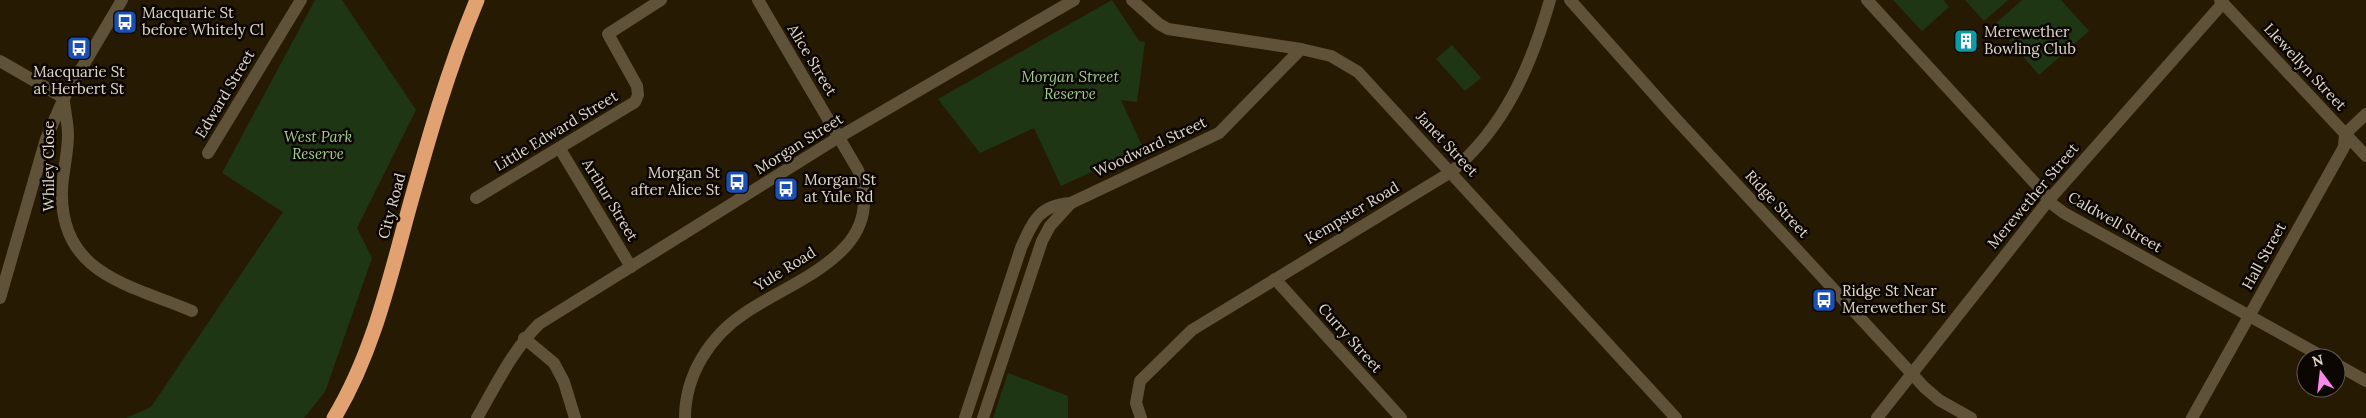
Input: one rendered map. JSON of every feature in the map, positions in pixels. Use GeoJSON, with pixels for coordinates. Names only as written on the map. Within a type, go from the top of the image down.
{"type":"FeatureCollection","features":[{"type":"Feature","properties":{"kind":"highway","name":"City Road"},"geometry":{"type":"LineString","coordinates":[[334,418],[358,371],[372,334],[448,72],[477,0]]}},
{"type":"Feature","properties":{"kind":"street"},"geometry":{"type":"LineString","coordinates":[[0,298],[46,139],[64,98],[122,0]]}},
{"type":"Feature","properties":{"kind":"street","name":"Edward Street"},"geometry":{"type":"LineString","coordinates":[[208,153],[301,0]]}},
{"type":"Feature","properties":{"kind":"street","name":"Little Edward Street"},"geometry":{"type":"LineString","coordinates":[[476,198],[635,102],[638,95],[637,86],[608,34],[661,0]]}},
{"type":"Feature","properties":{"kind":"street","name":"Alice Street"},"geometry":{"type":"LineString","coordinates":[[758,0],[839,137]]}},
{"type":"Feature","properties":{"kind":"street","name":"Morgan Street"},"geometry":{"type":"LineString","coordinates":[[477,418],[524,338],[539,324],[839,137],[1074,0]]}},
{"type":"Feature","properties":{"kind":"street","name":"Janet Street"},"geometry":{"type":"LineString","coordinates":[[1132,0],[1158,24],[1168,28],[1301,49],[1331,56],[1358,72],[1676,418]]}},
{"type":"Feature","properties":{"kind":"street","name":"Kempster Road"},"geometry":{"type":"LineString","coordinates":[[1141,418],[1136,403],[1140,381],[1192,330],[1451,172],[1471,156],[1514,96],[1536,48],[1550,0]]}},
{"type":"Feature","properties":{"kind":"street","name":"Ridge Street"},"geometry":{"type":"LineString","coordinates":[[1570,0],[1677,120],[1911,374],[1939,400],[1971,418]]}},
{"type":"Feature","properties":{"kind":"street","name":"Caldwell Street"},"geometry":{"type":"LineString","coordinates":[[1867,0],[2044,193],[2048,202],[2064,213],[2307,348]]}},
{"type":"Feature","properties":{"kind":"street","name":"Merewether Street"},"geometry":{"type":"LineString","coordinates":[[1877,418],[2048,202],[2226,2]]}},
{"type":"Feature","properties":{"kind":"street","name":"Llewellyn Street"},"geometry":{"type":"LineString","coordinates":[[2226,2],[2366,156]]}},
{"type":"Feature","properties":{"kind":"street","name":"Woodward Street"},"geometry":{"type":"LineString","coordinates":[[965,418],[1021,248],[1032,222],[1053,204],[1071,203],[1219,133],[1301,49]]}},
{"type":"Feature","properties":{"kind":"street"},"geometry":{"type":"LineString","coordinates":[[0,61],[64,98]]}},
{"type":"Feature","properties":{"kind":"street","name":"Whiley Close"},"geometry":{"type":"LineString","coordinates":[[64,98],[68,135],[62,191],[64,214],[69,235],[81,256],[98,270],[192,311]]}},
{"type":"Feature","properties":{"kind":"street"},"geometry":{"type":"LineString","coordinates":[[2345,134],[2366,114]]}},
{"type":"Feature","properties":{"kind":"street","name":"Hall Street"},"geometry":{"type":"LineString","coordinates":[[2192,418],[2344,147],[2345,134]]}},
{"type":"Feature","properties":{"kind":"street","name":"Yule Road"},"geometry":{"type":"LineString","coordinates":[[685,418],[689,388],[698,365],[712,343],[745,312],[813,275],[845,248],[854,236],[863,214],[864,192],[858,170],[839,137]]}},
{"type":"Feature","properties":{"kind":"street","name":"Arthur Street"},"geometry":{"type":"LineString","coordinates":[[560,149],[631,267]]}},
{"type":"Feature","properties":{"kind":"street","name":"Woodward Street"},"geometry":{"type":"LineString","coordinates":[[983,418],[1042,241],[1050,226],[1071,203]]}},
{"type":"Feature","properties":{"kind":"street","name":"Curry Street"},"geometry":{"type":"LineString","coordinates":[[1275,279],[1401,418]]}},
{"type":"Feature","properties":{"kind":"street"},"geometry":{"type":"LineString","coordinates":[[524,338],[554,363],[564,382],[575,418]]}},
{"type":"Feature","properties":{"kind":"street"},"geometry":{"type":"LineString","coordinates":[[2346,370],[2366,381]]}},
{"type":"Feature","properties":{"kind":"green space","name":"West Park Reserve"},"geometry":{"type":"Polygon","coordinates":[[[315,0],[342,0],[416,110],[357,228],[372,258],[325,392],[304,418],[126,418],[151,407],[283,212],[222,173],[315,0]]]}},
{"type":"Feature","properties":{"kind":"green space","name":"Morgan Street Reserve"},"geometry":{"type":"Polygon","coordinates":[[[1112,0],[1139,41],[1145,42],[1137,102],[1121,100],[1143,148],[1061,186],[1034,128],[980,153],[938,99],[1112,0]]]}},
{"type":"Feature","properties":{"kind":"green space"},"geometry":{"type":"Polygon","coordinates":[[[1893,0],[1943,0],[1949,7],[1922,31],[1893,0]]]}},
{"type":"Feature","properties":{"kind":"green space"},"geometry":{"type":"Polygon","coordinates":[[[1965,0],[2008,0],[1984,21],[1965,0]]]}},
{"type":"Feature","properties":{"kind":"green space"},"geometry":{"type":"Polygon","coordinates":[[[2022,0],[2061,0],[2089,31],[2039,75],[1995,24],[2022,0]]]}},
{"type":"Feature","properties":{"kind":"green space"},"geometry":{"type":"Polygon","coordinates":[[[1452,45],[1481,78],[1465,91],[1436,59],[1452,45]]]}},
{"type":"Feature","properties":{"kind":"green space"},"geometry":{"type":"Polygon","coordinates":[[[1008,373],[1068,396],[1068,418],[993,418],[1008,373]]]}},
{"type":"Feature","properties":{"kind":"place","name":"Macquarie St before Whitely Cl"},"geometry":{"type":"Point","coordinates":[125,22]}},
{"type":"Feature","properties":{"kind":"place","name":"Merewether Bowling Club"},"geometry":{"type":"Point","coordinates":[1966,41]}},
{"type":"Feature","properties":{"kind":"place","name":"Macquarie St at Herbert St"},"geometry":{"type":"Point","coordinates":[79,48]}},
{"type":"Feature","properties":{"kind":"place","name":"Morgan St after Alice St"},"geometry":{"type":"Point","coordinates":[737,182]}},
{"type":"Feature","properties":{"kind":"place","name":"Morgan St at Yule Rd"},"geometry":{"type":"Point","coordinates":[786,189]}},
{"type":"Feature","properties":{"kind":"place","name":"Ridge St Near Merewether St"},"geometry":{"type":"Point","coordinates":[1824,300]}}]}
